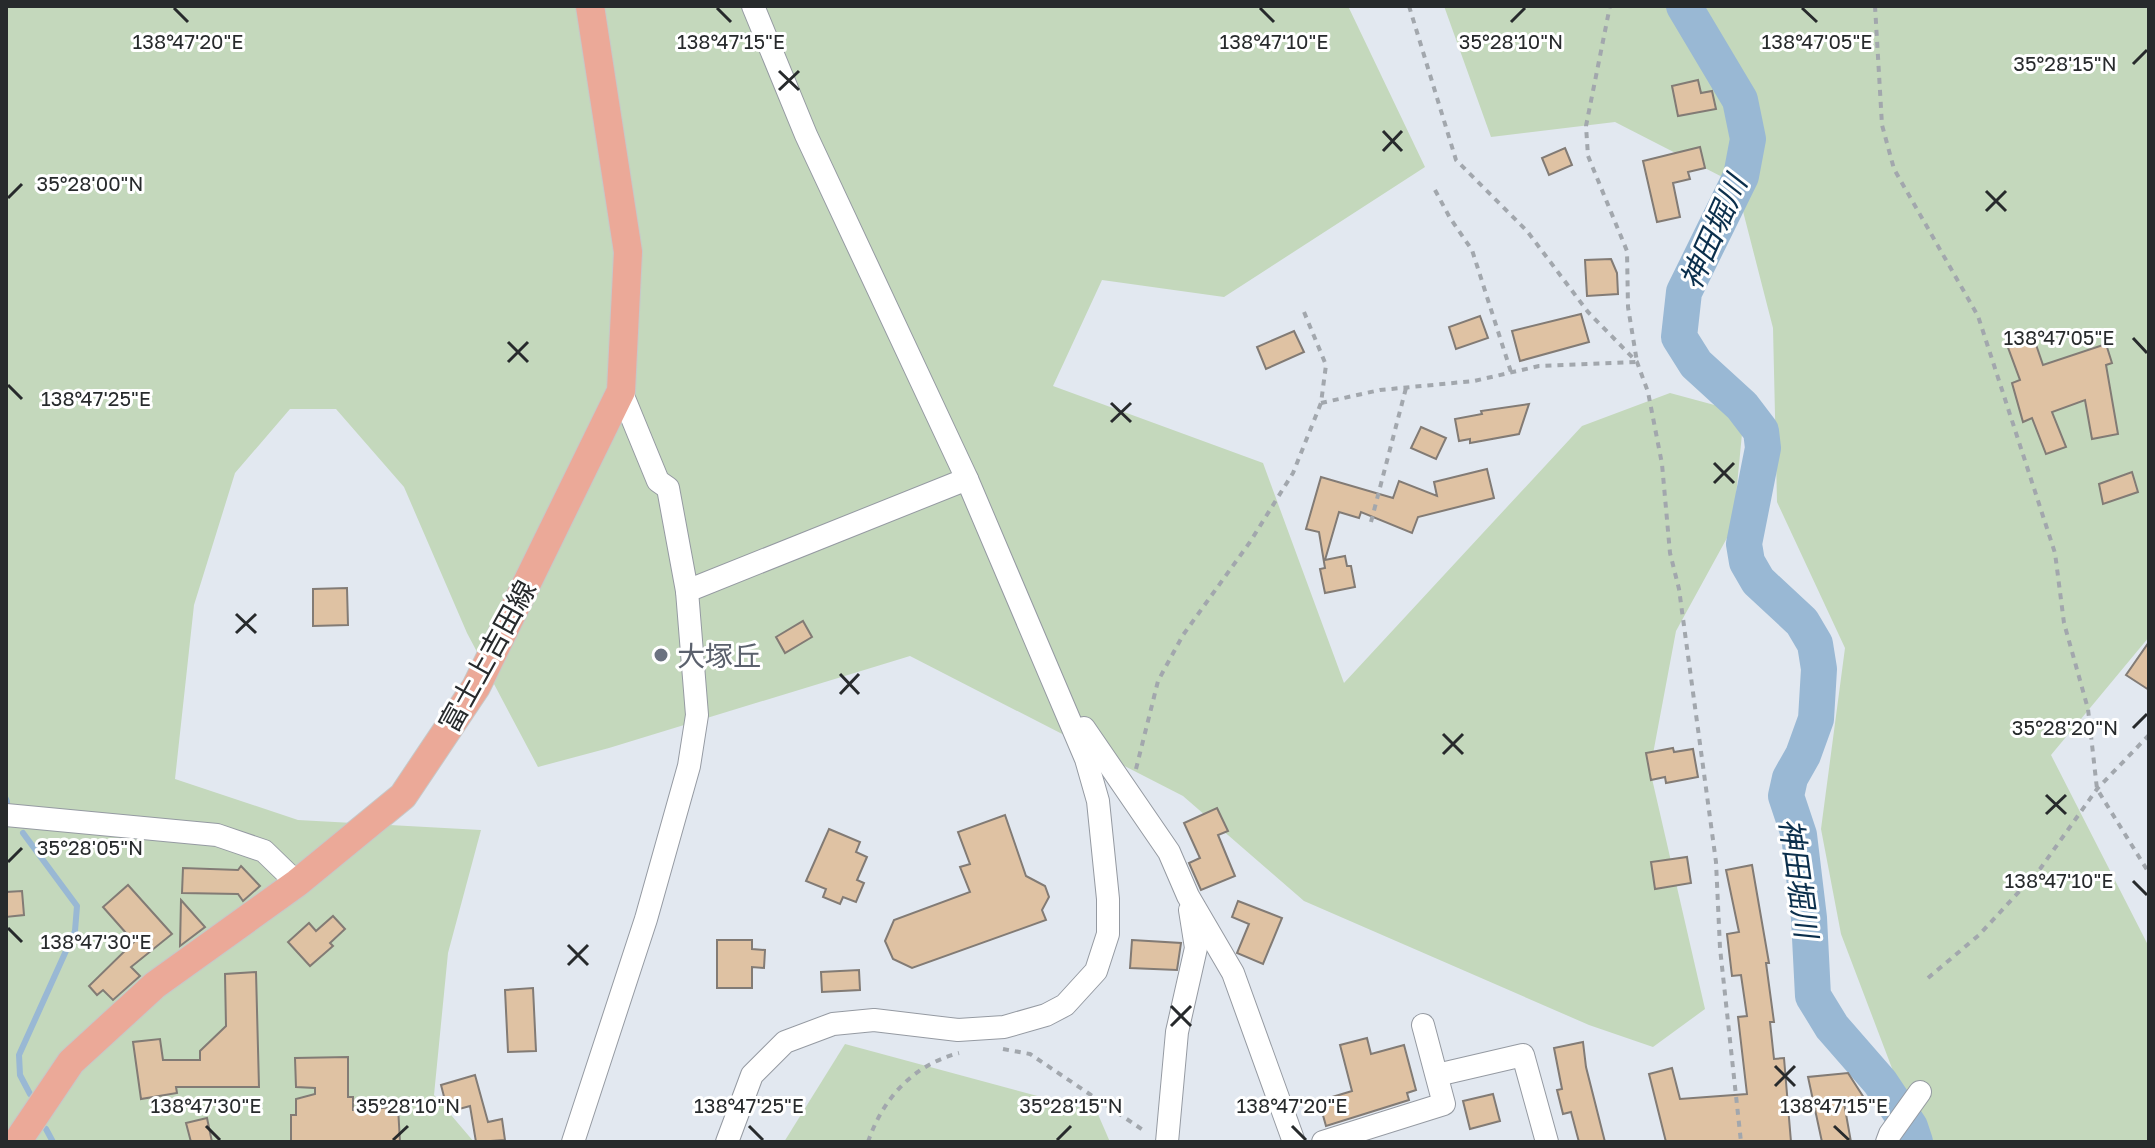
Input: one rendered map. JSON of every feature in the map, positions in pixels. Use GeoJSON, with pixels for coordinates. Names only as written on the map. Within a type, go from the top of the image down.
{"type":"FeatureCollection","features":[{"type":"Feature","properties":{"kind":"main road","name":"富士上吉田線"},"geometry":{"type":"LineString","coordinates":[[17,1142],[71,1062],[155,985],[297,883],[403,796],[476,687],[621,391],[628,252],[590,6]]}},
{"type":"Feature","properties":{"kind":"street"},"geometry":{"type":"LineString","coordinates":[[727,1142],[752,1075],[785,1042],[833,1024],[874,1020],[958,1030],[1004,1027],[1046,1015],[1065,1005],[1096,971],[1108,934],[1108,899],[1098,801],[1086,759],[967,479],[806,135],[753,6]]}},
{"type":"Feature","properties":{"kind":"street"},"geometry":{"type":"LineString","coordinates":[[573,1142],[646,919],[689,766],[697,715],[687,591],[668,488],[658,481],[621,391]]}},
{"type":"Feature","properties":{"kind":"street"},"geometry":{"type":"LineString","coordinates":[[687,591],[967,479]]}},
{"type":"Feature","properties":{"kind":"street"},"geometry":{"type":"LineString","coordinates":[[1054,684],[1169,852],[1188,896],[1233,973],[1294,1142]]}},
{"type":"Feature","properties":{"kind":"street"},"geometry":{"type":"LineString","coordinates":[[6,815],[217,835],[264,851],[297,883]]}},
{"type":"Feature","properties":{"kind":"street"},"geometry":{"type":"LineString","coordinates":[[1158,1138],[1196,948],[1188,896]]}},
{"type":"Feature","properties":{"kind":"street"},"geometry":{"type":"LineString","coordinates":[[1323,1142],[1444,1104],[1423,1025]]}},
{"type":"Feature","properties":{"kind":"street"},"geometry":{"type":"LineString","coordinates":[[1437,1075],[1523,1055],[1542,1141]]}},
{"type":"Feature","properties":{"kind":"street"},"geometry":{"type":"LineString","coordinates":[[1887,1142],[1920,1092]]}},
{"type":"Feature","properties":{"kind":"path"},"geometry":{"type":"LineString","coordinates":[[1409,6],[1456,160],[1527,231],[1588,312],[1637,362]]}},
{"type":"Feature","properties":{"kind":"path"},"geometry":{"type":"LineString","coordinates":[[1610,6],[1586,126],[1588,156],[1627,251],[1628,307],[1637,362],[1648,392],[1662,464],[1670,553],[1679,589],[1716,862],[1720,948],[1741,1142]]}},
{"type":"Feature","properties":{"kind":"path"},"geometry":{"type":"LineString","coordinates":[[1875,6],[1882,125],[1894,169],[1978,316],[2055,553],[2064,623],[2088,709],[2097,789],[2149,873]]}},
{"type":"Feature","properties":{"kind":"path"},"geometry":{"type":"LineString","coordinates":[[1435,190],[1472,250],[1511,372]]}},
{"type":"Feature","properties":{"kind":"path"},"geometry":{"type":"LineString","coordinates":[[1129,795],[1158,681],[1183,635],[1250,542],[1293,473],[1321,403],[1326,365],[1304,312]]}},
{"type":"Feature","properties":{"kind":"path"},"geometry":{"type":"LineString","coordinates":[[1321,403],[1380,390],[1474,381],[1539,366],[1637,362]]}},
{"type":"Feature","properties":{"kind":"path"},"geometry":{"type":"LineString","coordinates":[[1371,522],[1406,388]]}},
{"type":"Feature","properties":{"kind":"path"},"geometry":{"type":"LineString","coordinates":[[1928,978],[1979,935],[2040,869],[2097,789],[2149,735]]}},
{"type":"Feature","properties":{"kind":"path"},"geometry":{"type":"LineString","coordinates":[[995,1048],[1030,1054],[1158,1138]]}},
{"type":"Feature","properties":{"kind":"path"},"geometry":{"type":"LineString","coordinates":[[868,1142],[877,1116],[905,1082],[928,1063],[969,1051]]}},
{"type":"Feature","properties":{"kind":"green space"},"geometry":{"type":"Polygon","coordinates":[[[6,6],[1348,6],[1425,167],[1224,297],[1102,280],[1053,386],[1263,463],[1344,683],[1582,426],[1670,393],[1744,413],[1733,527],[1676,631],[1650,770],[1705,1009],[1653,1047],[1589,1025],[1304,901],[1183,796],[910,656],[538,767],[467,633],[404,487],[336,409],[290,409],[235,473],[194,605],[175,779],[298,820],[481,830],[448,953],[434,1095],[474,1142],[6,1142],[6,6]]]}},
{"type":"Feature","properties":{"kind":"green space"},"geometry":{"type":"Polygon","coordinates":[[[1444,6],[2149,6],[2149,637],[2051,755],[2149,947],[2149,1142],[1920,1142],[1841,934],[1821,829],[1845,648],[1777,502],[1773,328],[1736,184],[1615,122],[1491,137],[1444,6]]]}},
{"type":"Feature","properties":{"kind":"green space"},"geometry":{"type":"Polygon","coordinates":[[[845,1044],[1097,1112],[1110,1142],[784,1142],[845,1044]]]}},
{"type":"Feature","properties":{"kind":"building"},"geometry":{"type":"Polygon","coordinates":[[[1698,80],[1701,93],[1712,91],[1716,109],[1678,116],[1672,86],[1698,80]]]}},
{"type":"Feature","properties":{"kind":"building"},"geometry":{"type":"Polygon","coordinates":[[[1700,147],[1705,168],[1688,172],[1690,179],[1673,183],[1680,217],[1657,222],[1643,161],[1700,147]]]}},
{"type":"Feature","properties":{"kind":"building"},"geometry":{"type":"Polygon","coordinates":[[[1565,148],[1572,165],[1549,175],[1542,158],[1565,148]]]}},
{"type":"Feature","properties":{"kind":"building"},"geometry":{"type":"Polygon","coordinates":[[[1611,259],[1617,273],[1618,294],[1587,296],[1585,260],[1611,259]]]}},
{"type":"Feature","properties":{"kind":"building"},"geometry":{"type":"Polygon","coordinates":[[[1581,314],[1589,342],[1520,361],[1512,331],[1581,314]]]}},
{"type":"Feature","properties":{"kind":"building"},"geometry":{"type":"Polygon","coordinates":[[[1480,316],[1488,338],[1456,349],[1449,327],[1480,316]]]}},
{"type":"Feature","properties":{"kind":"building"},"geometry":{"type":"Polygon","coordinates":[[[1294,331],[1304,352],[1266,369],[1257,347],[1294,331]]]}},
{"type":"Feature","properties":{"kind":"building"},"geometry":{"type":"Polygon","coordinates":[[[2032,333],[2043,365],[2106,344],[2112,363],[2106,365],[2118,434],[2092,439],[2085,400],[2052,412],[2066,447],[2046,454],[2032,418],[2023,422],[2012,383],[2020,380],[2006,342],[2032,333]]]}},
{"type":"Feature","properties":{"kind":"building"},"geometry":{"type":"Polygon","coordinates":[[[1529,404],[1519,434],[1470,443],[1470,439],[1459,441],[1455,419],[1482,414],[1481,411],[1529,404]]]}},
{"type":"Feature","properties":{"kind":"building"},"geometry":{"type":"Polygon","coordinates":[[[1421,427],[1446,438],[1436,459],[1411,448],[1421,427]]]}},
{"type":"Feature","properties":{"kind":"building"},"geometry":{"type":"Polygon","coordinates":[[[1487,469],[1494,498],[1418,517],[1412,533],[1361,512],[1359,518],[1339,512],[1325,560],[1345,556],[1347,566],[1351,566],[1355,587],[1325,593],[1320,569],[1325,568],[1319,532],[1306,529],[1321,477],[1393,498],[1399,481],[1437,496],[1434,482],[1487,469]]]}},
{"type":"Feature","properties":{"kind":"building"},"geometry":{"type":"Polygon","coordinates":[[[2132,472],[2138,492],[2103,504],[2099,484],[2132,472]]]}},
{"type":"Feature","properties":{"kind":"building"},"geometry":{"type":"Polygon","coordinates":[[[347,588],[348,625],[313,626],[313,589],[347,588]]]}},
{"type":"Feature","properties":{"kind":"building"},"geometry":{"type":"Polygon","coordinates":[[[803,621],[812,637],[785,653],[776,637],[803,621]]]}},
{"type":"Feature","properties":{"kind":"building"},"geometry":{"type":"Polygon","coordinates":[[[2149,642],[2149,690],[2126,675],[2149,642]]]}},
{"type":"Feature","properties":{"kind":"building"},"geometry":{"type":"Polygon","coordinates":[[[1673,748],[1674,752],[1693,749],[1698,777],[1666,783],[1665,777],[1651,780],[1646,753],[1673,748]]]}},
{"type":"Feature","properties":{"kind":"building"},"geometry":{"type":"Polygon","coordinates":[[[1217,808],[1228,831],[1218,835],[1235,876],[1201,890],[1189,863],[1200,858],[1184,823],[1217,808]]]}},
{"type":"Feature","properties":{"kind":"building"},"geometry":{"type":"Polygon","coordinates":[[[1005,815],[1026,876],[1045,886],[1049,897],[1042,910],[1046,920],[912,968],[893,959],[885,941],[894,920],[970,892],[960,867],[970,864],[958,832],[1005,815]]]}},
{"type":"Feature","properties":{"kind":"building"},"geometry":{"type":"Polygon","coordinates":[[[829,829],[860,842],[856,852],[867,857],[857,880],[864,883],[856,902],[843,897],[840,904],[823,897],[826,889],[806,881],[829,829]]]}},
{"type":"Feature","properties":{"kind":"building"},"geometry":{"type":"Polygon","coordinates":[[[1687,857],[1691,883],[1655,889],[1651,862],[1687,857]]]}},
{"type":"Feature","properties":{"kind":"building"},"geometry":{"type":"Polygon","coordinates":[[[1752,865],[1769,963],[1766,963],[1774,1022],[1770,1022],[1774,1059],[1784,1058],[1791,1142],[1666,1142],[1649,1074],[1672,1068],[1680,1099],[1747,1094],[1738,1017],[1747,1016],[1741,975],[1732,976],[1727,934],[1739,932],[1726,870],[1752,865]]]}},
{"type":"Feature","properties":{"kind":"building"},"geometry":{"type":"Polygon","coordinates":[[[241,866],[260,886],[243,901],[238,894],[182,893],[183,868],[238,870],[241,866]]]}},
{"type":"Feature","properties":{"kind":"building"},"geometry":{"type":"Polygon","coordinates":[[[128,885],[172,934],[131,967],[140,976],[113,1000],[103,990],[97,995],[89,986],[134,942],[103,907],[128,885]]]}},
{"type":"Feature","properties":{"kind":"building"},"geometry":{"type":"Polygon","coordinates":[[[22,891],[24,915],[6,917],[6,892],[22,891]]]}},
{"type":"Feature","properties":{"kind":"building"},"geometry":{"type":"Polygon","coordinates":[[[181,900],[205,927],[180,946],[181,900]]]}},
{"type":"Feature","properties":{"kind":"building"},"geometry":{"type":"Polygon","coordinates":[[[1238,901],[1282,918],[1263,964],[1237,953],[1249,924],[1232,917],[1238,901]]]}},
{"type":"Feature","properties":{"kind":"building"},"geometry":{"type":"Polygon","coordinates":[[[333,916],[345,929],[330,943],[333,946],[310,966],[288,942],[309,923],[316,931],[333,916]]]}},
{"type":"Feature","properties":{"kind":"building"},"geometry":{"type":"Polygon","coordinates":[[[717,940],[752,940],[752,949],[765,950],[764,968],[752,967],[752,988],[717,988],[717,940]]]}},
{"type":"Feature","properties":{"kind":"building"},"geometry":{"type":"Polygon","coordinates":[[[1132,940],[1181,943],[1177,970],[1130,968],[1132,940]]]}},
{"type":"Feature","properties":{"kind":"building"},"geometry":{"type":"Polygon","coordinates":[[[859,970],[860,990],[822,992],[821,972],[859,970]]]}},
{"type":"Feature","properties":{"kind":"building"},"geometry":{"type":"Polygon","coordinates":[[[256,972],[259,1087],[176,1087],[177,1093],[141,1099],[133,1042],[160,1039],[163,1060],[200,1060],[200,1051],[226,1026],[225,974],[256,972]]]}},
{"type":"Feature","properties":{"kind":"building"},"geometry":{"type":"Polygon","coordinates":[[[533,988],[536,1051],[508,1052],[505,990],[533,988]]]}},
{"type":"Feature","properties":{"kind":"building"},"geometry":{"type":"Polygon","coordinates":[[[1367,1038],[1371,1054],[1404,1045],[1416,1090],[1407,1093],[1409,1100],[1326,1126],[1319,1101],[1352,1091],[1340,1045],[1367,1038]]]}},
{"type":"Feature","properties":{"kind":"building"},"geometry":{"type":"Polygon","coordinates":[[[1583,1042],[1586,1067],[1605,1142],[1579,1142],[1571,1112],[1563,1114],[1557,1090],[1562,1089],[1554,1048],[1583,1042]]]}},
{"type":"Feature","properties":{"kind":"building"},"geometry":{"type":"Polygon","coordinates":[[[348,1057],[348,1097],[353,1097],[353,1110],[398,1107],[400,1142],[291,1142],[291,1115],[296,1115],[296,1099],[315,1094],[315,1088],[296,1087],[295,1058],[348,1057]]]}},
{"type":"Feature","properties":{"kind":"building"},"geometry":{"type":"Polygon","coordinates":[[[1848,1073],[1866,1101],[1844,1103],[1851,1142],[1822,1142],[1808,1077],[1848,1073]]]}},
{"type":"Feature","properties":{"kind":"building"},"geometry":{"type":"Polygon","coordinates":[[[475,1075],[488,1122],[502,1119],[505,1140],[476,1142],[470,1106],[448,1112],[441,1085],[475,1075]]]}},
{"type":"Feature","properties":{"kind":"building"},"geometry":{"type":"Polygon","coordinates":[[[1493,1094],[1500,1121],[1470,1129],[1463,1101],[1493,1094]]]}},
{"type":"Feature","properties":{"kind":"building"},"geometry":{"type":"Polygon","coordinates":[[[207,1118],[212,1142],[191,1142],[186,1123],[207,1118]]]}},
{"type":"Feature","properties":{"kind":"waterway","name":"神田堀川"},"geometry":{"type":"LineString","coordinates":[[1684,6],[1740,100],[1748,139],[1741,176],[1684,292],[1679,337],[1696,364],[1742,406],[1761,431],[1763,448],[1744,544],[1747,562],[1758,581],[1802,622],[1815,644],[1819,669],[1816,719],[1803,755],[1790,778],[1786,796],[1799,835],[1809,918],[1813,996],[1832,1027],[1880,1082],[1910,1127],[1915,1142]]}},
{"type":"Feature","properties":{"kind":"waterway"},"geometry":{"type":"LineString","coordinates":[[23,833],[77,906],[75,931],[19,1055],[20,1075],[30,1094]]}},
{"type":"Feature","properties":{"kind":"waterway"},"geometry":{"type":"LineString","coordinates":[[46,1129],[53,1142]]}},
{"type":"Feature","properties":{"kind":"place","name":"大塚丘"},"geometry":{"type":"Point","coordinates":[661,655]}}]}
